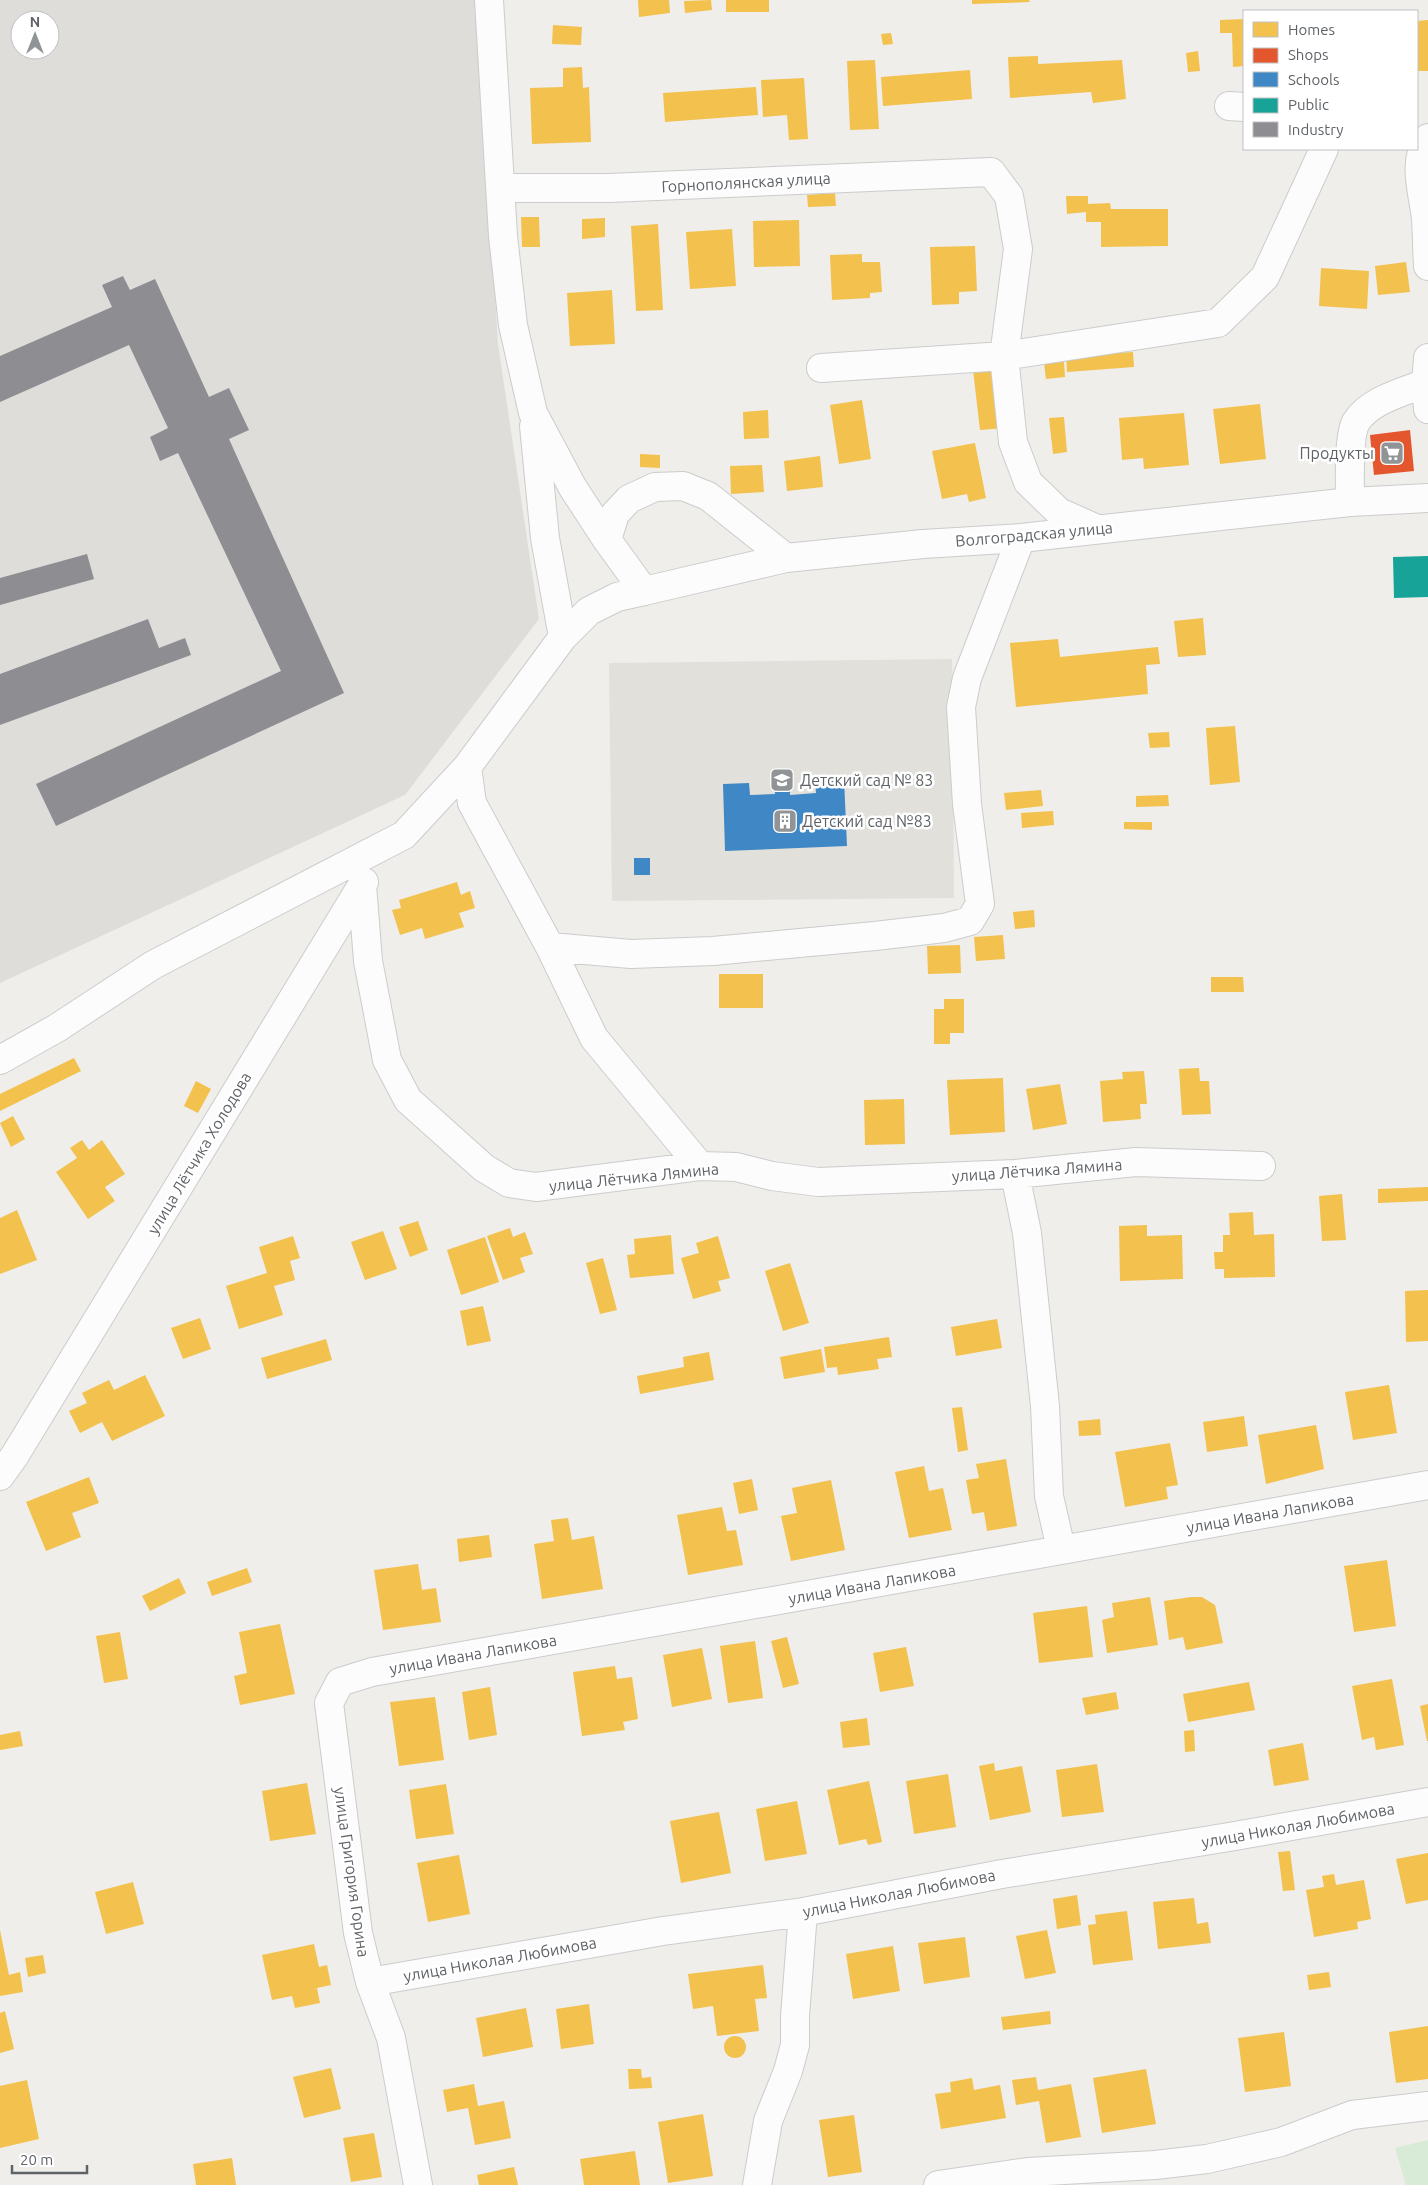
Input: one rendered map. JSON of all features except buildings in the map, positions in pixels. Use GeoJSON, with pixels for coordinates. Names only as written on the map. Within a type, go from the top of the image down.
{"type":"FeatureCollection","features":[{"type":"Feature","properties":{"kind":"street"},"geometry":{"type":"LineString","coordinates":[[489,0],[502,188],[503,236],[514,325],[533,413],[544,538],[563,638]]}},
{"type":"Feature","properties":{"kind":"street"},"geometry":{"type":"LineString","coordinates":[[1428,138],[1421,149],[1418,176],[1426,218],[1428,266]]}},
{"type":"Feature","properties":{"kind":"street"},"geometry":{"type":"LineString","coordinates":[[821,368],[1004,356],[1218,323],[1265,277],[1324,150]]}},
{"type":"Feature","properties":{"kind":"street","name":"Горнополянская улица"},"geometry":{"type":"LineString","coordinates":[[502,188],[609,188],[991,172],[1009,196],[1018,249],[1004,356]]}},
{"type":"Feature","properties":{"kind":"street"},"geometry":{"type":"LineString","coordinates":[[1004,356],[1013,442],[1028,482],[1060,512],[1097,529]]}},
{"type":"Feature","properties":{"kind":"street"},"geometry":{"type":"LineString","coordinates":[[1350,502],[1351,453],[1356,422],[1370,409],[1388,397],[1427,383]]}},
{"type":"Feature","properties":{"kind":"street"},"geometry":{"type":"LineString","coordinates":[[533,413],[573,488],[607,540],[644,591]]}},
{"type":"Feature","properties":{"kind":"street"},"geometry":{"type":"LineString","coordinates":[[607,540],[615,514],[629,499],[655,487],[683,486],[708,496],[786,558]]}},
{"type":"Feature","properties":{"kind":"street","name":"Волгоградская улица"},"geometry":{"type":"LineString","coordinates":[[563,638],[589,611],[617,597],[786,558],[923,544],[1021,538],[1350,502],[1428,498]]}},
{"type":"Feature","properties":{"kind":"street"},"geometry":{"type":"LineString","coordinates":[[550,947],[631,954],[713,951],[944,928],[970,920],[980,904],[967,804],[961,707],[967,678],[1021,538]]}},
{"type":"Feature","properties":{"kind":"street","name":"улица Лётчика Холодова"},"geometry":{"type":"LineString","coordinates":[[0,1476],[362,884],[404,835],[468,767],[563,638]]}},
{"type":"Feature","properties":{"kind":"street"},"geometry":{"type":"LineString","coordinates":[[468,767],[472,804],[550,947],[594,1038],[700,1166]]}},
{"type":"Feature","properties":{"kind":"street"},"geometry":{"type":"LineString","coordinates":[[0,1060],[57,1028],[153,965],[404,835]]}},
{"type":"Feature","properties":{"kind":"street","name":"улица Лётчика Лямина"},"geometry":{"type":"LineString","coordinates":[[362,884],[368,961],[387,1060],[408,1100],[484,1168],[509,1183],[536,1187],[700,1166],[736,1167],[772,1176],[818,1182],[1015,1174],[1136,1162],[1261,1166]]}},
{"type":"Feature","properties":{"kind":"street"},"geometry":{"type":"LineString","coordinates":[[1015,1174],[1028,1242],[1045,1406],[1050,1496],[1061,1549]]}},
{"type":"Feature","properties":{"kind":"street","name":"улица Ивана Лапикова"},"geometry":{"type":"LineString","coordinates":[[329,1703],[340,1682],[372,1672],[948,1571],[1061,1549],[1428,1486]]}},
{"type":"Feature","properties":{"kind":"street","name":"улица Григория Горина"},"geometry":{"type":"LineString","coordinates":[[329,1703],[358,1933],[370,1982],[391,2038],[418,2185]]}},
{"type":"Feature","properties":{"kind":"street","name":"улица Николая Любимова"},"geometry":{"type":"LineString","coordinates":[[370,1982],[663,1931],[803,1912],[1002,1874],[1428,1802]]}},
{"type":"Feature","properties":{"kind":"street"},"geometry":{"type":"LineString","coordinates":[[757,2185],[768,2121],[788,2071],[795,2045],[795,2016],[803,1912]]}},
{"type":"Feature","properties":{"kind":"street"},"geometry":{"type":"LineString","coordinates":[[938,2185],[1028,2172],[1155,2165],[1207,2159],[1282,2142],[1352,2116],[1428,2106]]}},
{"type":"Feature","properties":{"kind":"shaded area"},"geometry":{"type":"Polygon","coordinates":[[[0,0],[477,0],[498,344],[539,619],[405,795],[0,983],[0,0]]]}},
{"type":"Feature","properties":{"kind":"shaded area","name":"Детский сад № 83"},"geometry":{"type":"Polygon","coordinates":[[[952,659],[954,898],[612,901],[609,663],[952,659]]]}},
{"type":"Feature","properties":{"kind":"green space"},"geometry":{"type":"Polygon","coordinates":[[[1428,2140],[1428,2185],[1406,2185],[1395,2148],[1428,2140]]]}},
{"type":"Feature","properties":{"kind":"place","name":"Продукты"},"geometry":{"type":"Point","coordinates":[1392,453]}},
{"type":"Feature","properties":{"kind":"place","name":"Детский сад № 83"},"geometry":{"type":"Point","coordinates":[782,780]}},
{"type":"Feature","properties":{"kind":"place","name":"Детский сад №83"},"geometry":{"type":"Point","coordinates":[785,821]}}]}
